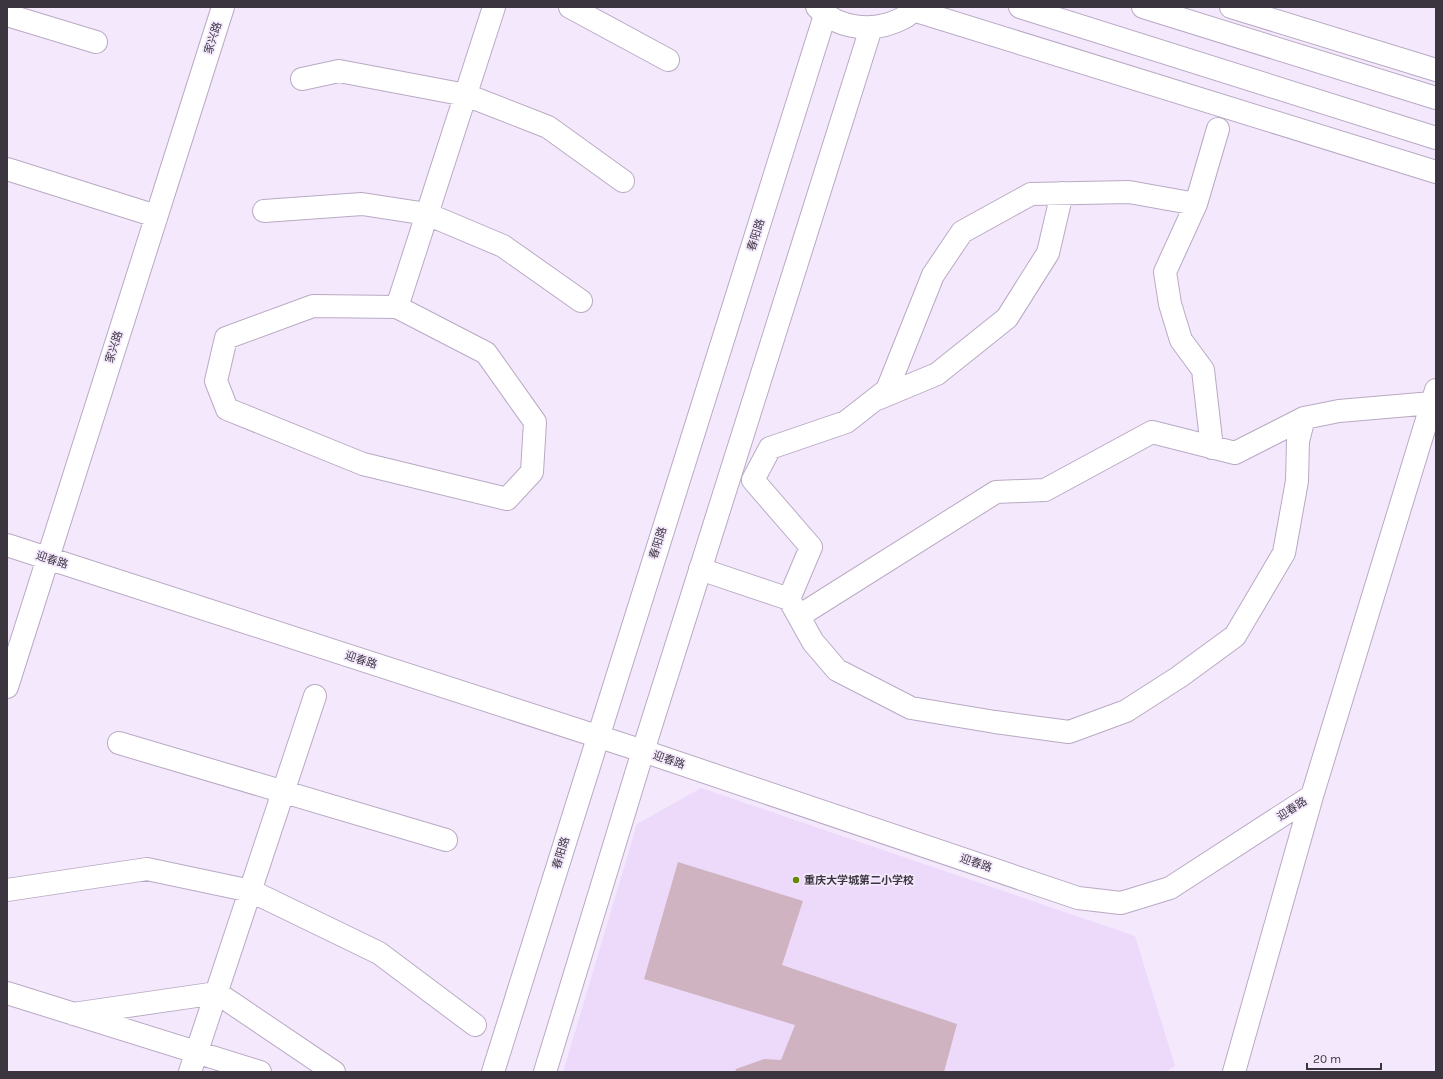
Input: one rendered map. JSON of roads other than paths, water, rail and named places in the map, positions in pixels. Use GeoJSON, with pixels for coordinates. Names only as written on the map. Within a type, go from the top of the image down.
{"type":"FeatureCollection","features":[{"type":"Feature","properties":{"kind":"street","name":"家兴路"},"geometry":{"type":"LineString","coordinates":[[7,687],[223,7]]}},
{"type":"Feature","properties":{"kind":"street"},"geometry":{"type":"LineString","coordinates":[[397,307],[494,7]]}},
{"type":"Feature","properties":{"kind":"street"},"geometry":{"type":"LineString","coordinates":[[570,7],[668,60]]}},
{"type":"Feature","properties":{"kind":"street"},"geometry":{"type":"LineString","coordinates":[[1020,7],[1436,138]]}},
{"type":"Feature","properties":{"kind":"street"},"geometry":{"type":"LineString","coordinates":[[1143,7],[1436,98]]}},
{"type":"Feature","properties":{"kind":"street"},"geometry":{"type":"LineString","coordinates":[[1231,7],[1436,70]]}},
{"type":"Feature","properties":{"kind":"street"},"geometry":{"type":"LineString","coordinates":[[821,11],[846,25],[871,28],[903,18],[915,9],[1436,172]]}},
{"type":"Feature","properties":{"kind":"street","name":"春阳路"},"geometry":{"type":"LineString","coordinates":[[493,1072],[821,11]]}},
{"type":"Feature","properties":{"kind":"street"},"geometry":{"type":"LineString","coordinates":[[7,15],[96,42]]}},
{"type":"Feature","properties":{"kind":"street"},"geometry":{"type":"LineString","coordinates":[[545,1072],[643,751],[871,28]]}},
{"type":"Feature","properties":{"kind":"street"},"geometry":{"type":"LineString","coordinates":[[302,79],[339,71],[466,95],[548,127],[622,181]]}},
{"type":"Feature","properties":{"kind":"street"},"geometry":{"type":"LineString","coordinates":[[1212,448],[1203,370],[1181,340],[1170,304],[1165,272],[1196,204],[1218,129]]}},
{"type":"Feature","properties":{"kind":"street"},"geometry":{"type":"LineString","coordinates":[[7,169],[156,216]]}},
{"type":"Feature","properties":{"kind":"street"},"geometry":{"type":"LineString","coordinates":[[794,608],[811,547],[753,480],[770,448],[846,422],[887,390],[933,275],[962,232],[1031,194],[1130,192],[1196,204]]}},
{"type":"Feature","properties":{"kind":"street"},"geometry":{"type":"LineString","coordinates":[[872,401],[937,374],[1007,318],[1048,253],[1062,193]]}},
{"type":"Feature","properties":{"kind":"street"},"geometry":{"type":"LineString","coordinates":[[264,211],[362,204],[427,214],[503,246],[581,301]]}},
{"type":"Feature","properties":{"kind":"street"},"geometry":{"type":"LineString","coordinates":[[313,306],[397,307],[486,353],[535,422],[532,472],[507,499],[363,464],[227,409],[216,381],[226,338],[313,306]]}},
{"type":"Feature","properties":{"kind":"street"},"geometry":{"type":"LineString","coordinates":[[794,608],[996,492],[1045,490],[1152,432],[1235,454],[1304,418],[1434,396],[1312,796],[1234,1072]]}},
{"type":"Feature","properties":{"kind":"street"},"geometry":{"type":"LineString","coordinates":[[700,569],[794,608],[813,642],[837,670],[911,708],[995,722],[1069,732],[1126,711],[1179,677],[1235,636],[1263,591],[1284,553],[1297,481],[1298,441],[1304,418]]}},
{"type":"Feature","properties":{"kind":"street","name":"迎春路"},"geometry":{"type":"LineString","coordinates":[[7,545],[643,751],[1078,898],[1121,902],[1170,888],[1312,796]]}},
{"type":"Feature","properties":{"kind":"street"},"geometry":{"type":"LineString","coordinates":[[194,1062],[315,696]]}},
{"type":"Feature","properties":{"kind":"street"},"geometry":{"type":"LineString","coordinates":[[119,743],[446,840]]}},
{"type":"Feature","properties":{"kind":"street"},"geometry":{"type":"LineString","coordinates":[[7,890],[147,869],[250,891],[379,953],[475,1025]]}},
{"type":"Feature","properties":{"kind":"street"},"geometry":{"type":"LineString","coordinates":[[7,993],[73,1014],[194,1062],[260,1072]]}},
{"type":"Feature","properties":{"kind":"street"},"geometry":{"type":"LineString","coordinates":[[73,1014],[217,993],[334,1072]]}},
{"type":"Feature","properties":{"kind":"place","name":"重庆大学城第二小学校"},"geometry":{"type":"Point","coordinates":[796,880]}}]}
